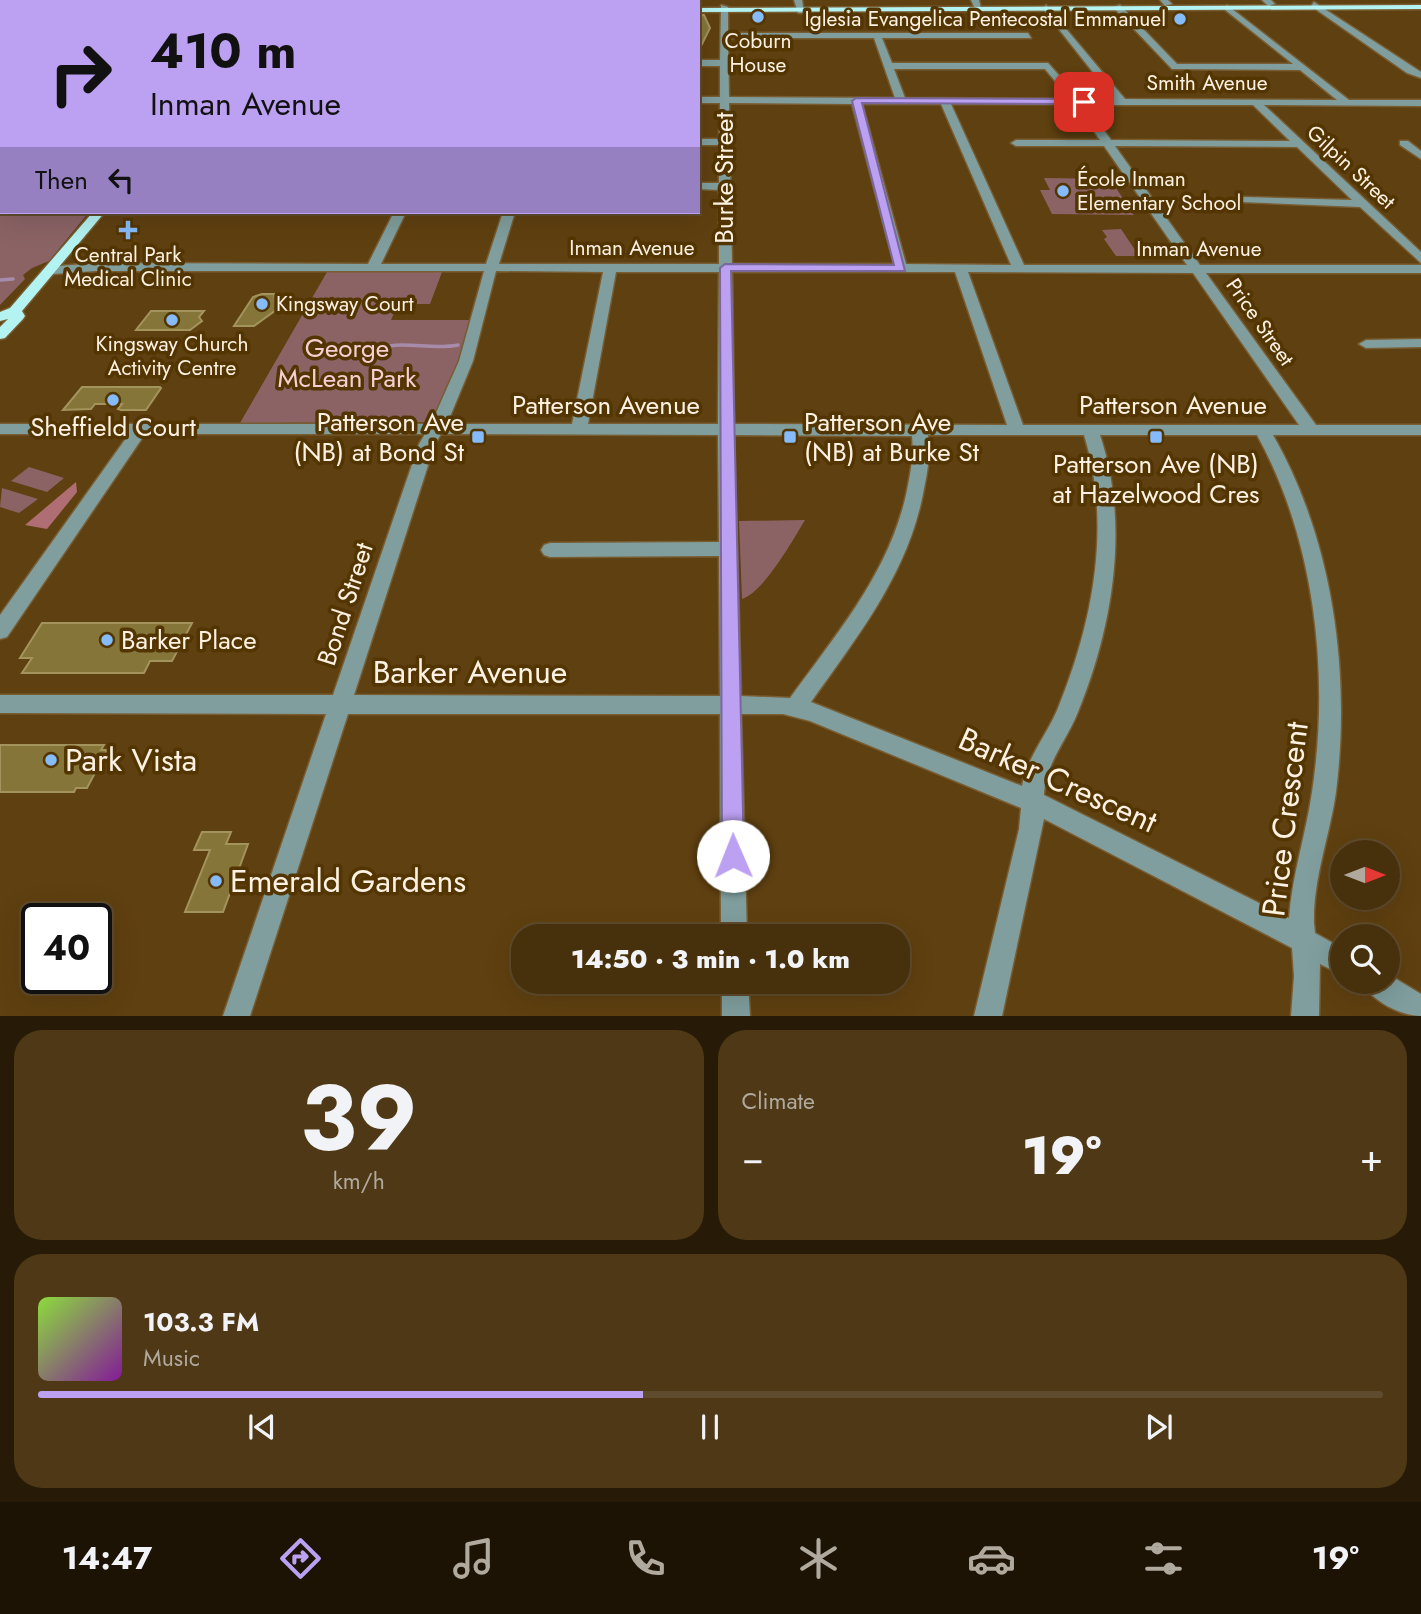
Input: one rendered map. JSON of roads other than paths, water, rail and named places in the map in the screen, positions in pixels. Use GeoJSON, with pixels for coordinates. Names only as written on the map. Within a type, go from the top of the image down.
{"type":"FeatureCollection","features":[{"type":"Feature","properties":{"kind":"main road"},"geometry":{"type":"LineString","coordinates":[[700,9],[1166,2],[1269,2],[1317,6]]}},
{"type":"Feature","properties":{"kind":"main road"},"geometry":{"type":"LineString","coordinates":[[800,6],[1421,6]]}},
{"type":"Feature","properties":{"kind":"main road"},"geometry":{"type":"LineString","coordinates":[[0,317],[15,311],[53,270],[97,214]]}},
{"type":"Feature","properties":{"kind":"main road"},"geometry":{"type":"LineString","coordinates":[[0,335],[18,316],[15,311]]}},
{"type":"Feature","properties":{"kind":"street"},"geometry":{"type":"LineString","coordinates":[[1050,4],[1122,102]]}},
{"type":"Feature","properties":{"kind":"street"},"geometry":{"type":"LineString","coordinates":[[1317,6],[1399,64],[1420,74]]}},
{"type":"Feature","properties":{"kind":"street"},"geometry":{"type":"LineString","coordinates":[[1117,7],[1175,67],[1303,67]]}},
{"type":"Feature","properties":{"kind":"street"},"geometry":{"type":"LineString","coordinates":[[1227,7],[1347,103]]}},
{"type":"Feature","properties":{"kind":"street","name":"Burke Street"},"geometry":{"type":"LineString","coordinates":[[724,9],[726,430],[734,924]]}},
{"type":"Feature","properties":{"kind":"street"},"geometry":{"type":"LineString","coordinates":[[724,35],[1028,36]]}},
{"type":"Feature","properties":{"kind":"street"},"geometry":{"type":"LineString","coordinates":[[877,35],[901,101]]}},
{"type":"Feature","properties":{"kind":"street"},"geometry":{"type":"LineString","coordinates":[[700,63],[724,63]]}},
{"type":"Feature","properties":{"kind":"street","name":"Price Street"},"geometry":{"type":"LineString","coordinates":[[888,66],[1048,66],[1077,102],[1311,430]]}},
{"type":"Feature","properties":{"kind":"street","name":"Smith Avenue"},"geometry":{"type":"LineString","coordinates":[[700,100],[1421,103]]}},
{"type":"Feature","properties":{"kind":"street"},"geometry":{"type":"LineString","coordinates":[[856,101],[901,268]]}},
{"type":"Feature","properties":{"kind":"street"},"geometry":{"type":"LineString","coordinates":[[945,101],[1019,268]]}},
{"type":"Feature","properties":{"kind":"street","name":"Gilpin Street"},"geometry":{"type":"LineString","coordinates":[[1255,102],[1421,259]]}},
{"type":"Feature","properties":{"kind":"street"},"geometry":{"type":"LineString","coordinates":[[700,142],[724,142]]}},
{"type":"Feature","properties":{"kind":"street"},"geometry":{"type":"LineString","coordinates":[[1016,143],[1299,144]]}},
{"type":"Feature","properties":{"kind":"street"},"geometry":{"type":"LineString","coordinates":[[1404,143],[1421,156]]}},
{"type":"Feature","properties":{"kind":"street"},"geometry":{"type":"LineString","coordinates":[[700,186],[724,187]]}},
{"type":"Feature","properties":{"kind":"street"},"geometry":{"type":"LineString","coordinates":[[1244,200],[1363,204]]}},
{"type":"Feature","properties":{"kind":"street"},"geometry":{"type":"LineString","coordinates":[[372,268],[399,214]]}},
{"type":"Feature","properties":{"kind":"street","name":"Bond Street"},"geometry":{"type":"LineString","coordinates":[[236,1016],[427,444],[444,419],[473,336],[490,268],[508,214]]}},
{"type":"Feature","properties":{"kind":"street"},"geometry":{"type":"LineString","coordinates":[[579,429],[610,268]]}},
{"type":"Feature","properties":{"kind":"street"},"geometry":{"type":"LineString","coordinates":[[960,268],[1017,430]]}},
{"type":"Feature","properties":{"kind":"street","name":"Inman Avenue"},"geometry":{"type":"LineString","coordinates":[[53,270],[1421,268]]}},
{"type":"Feature","properties":{"kind":"street"},"geometry":{"type":"LineString","coordinates":[[1366,344],[1421,343]]}},
{"type":"Feature","properties":{"kind":"street","name":"Patterson Avenue"},"geometry":{"type":"LineString","coordinates":[[0,429],[1421,430]]}},
{"type":"Feature","properties":{"kind":"street"},"geometry":{"type":"LineString","coordinates":[[0,631],[140,430]]}},
{"type":"Feature","properties":{"kind":"street"},"geometry":{"type":"LineString","coordinates":[[795,708],[862,617],[899,548],[916,489],[922,441],[919,430]]}},
{"type":"Feature","properties":{"kind":"street"},"geometry":{"type":"LineString","coordinates":[[988,1016],[994,979],[1032,826],[1035,780],[1068,710],[1084,666],[1102,584],[1106,507],[1101,467],[1090,430]]}},
{"type":"Feature","properties":{"kind":"street","name":"Price Crescent"},"geometry":{"type":"LineString","coordinates":[[1262,430],[1289,485],[1305,533],[1316,575],[1326,648],[1329,692],[1326,775],[1319,827],[1301,912],[1307,963],[1305,1016]]}},
{"type":"Feature","properties":{"kind":"street"},"geometry":{"type":"LineString","coordinates":[[550,550],[729,549]]}},
{"type":"Feature","properties":{"kind":"street","name":"Barker Avenue"},"geometry":{"type":"LineString","coordinates":[[0,704],[731,704]]}},
{"type":"Feature","properties":{"kind":"street","name":"Barker Crescent"},"geometry":{"type":"LineString","coordinates":[[731,704],[776,704],[795,708],[1034,802],[1330,955]]}},
{"type":"Feature","properties":{"kind":"street"},"geometry":{"type":"LineString","coordinates":[[735,994],[736,1016]]}},
{"type":"Feature","properties":{"kind":"street"},"geometry":{"type":"LineString","coordinates":[[1396,994],[1421,1009]]}},
{"type":"Feature","properties":{"kind":"waterway"},"geometry":{"type":"LineString","coordinates":[[0,280],[13,279]]}},
{"type":"Feature","properties":{"kind":"waterway"},"geometry":{"type":"LineString","coordinates":[[371,351],[393,345],[458,345]]}},
{"type":"Feature","properties":{"kind":"place","name":"Coburn House"},"geometry":{"type":"Point","coordinates":[758,17]}},
{"type":"Feature","properties":{"kind":"place","name":"Iglesia Evangelica Pentecostal Emmanuel"},"geometry":{"type":"Point","coordinates":[1180,19]}},
{"type":"Feature","properties":{"kind":"place","name":"École Inman Elementary School"},"geometry":{"type":"Point","coordinates":[1063,191]}},
{"type":"Feature","properties":{"kind":"place","name":"Central Park Medical Clinic"},"geometry":{"type":"Point","coordinates":[128,230]}},
{"type":"Feature","properties":{"kind":"place","name":"Kingsway Court"},"geometry":{"type":"Point","coordinates":[262,304]}},
{"type":"Feature","properties":{"kind":"place","name":"Kingsway Church Activity Centre"},"geometry":{"type":"Point","coordinates":[172,320]}},
{"type":"Feature","properties":{"kind":"place","name":"Sheffield Court"},"geometry":{"type":"Point","coordinates":[113,400]}},
{"type":"Feature","properties":{"kind":"place","name":"Patterson Ave (NB) at Bond St"},"geometry":{"type":"Point","coordinates":[478,437]}},
{"type":"Feature","properties":{"kind":"place","name":"Patterson Ave (NB) at Burke St"},"geometry":{"type":"Point","coordinates":[790,437]}},
{"type":"Feature","properties":{"kind":"place","name":"Patterson Ave (NB) at Hazelwood Cres"},"geometry":{"type":"Point","coordinates":[1156,437]}},
{"type":"Feature","properties":{"kind":"place","name":"Barker Place"},"geometry":{"type":"Point","coordinates":[107,640]}},
{"type":"Feature","properties":{"kind":"place","name":"Park Vista"},"geometry":{"type":"Point","coordinates":[51,760]}},
{"type":"Feature","properties":{"kind":"place","name":"Emerald Gardens"},"geometry":{"type":"Point","coordinates":[216,881]}},
{"type":"Feature","properties":{"kind":"park label","name":"George McLean Park"},"geometry":{"type":"Point","coordinates":[347,363]}}]}
